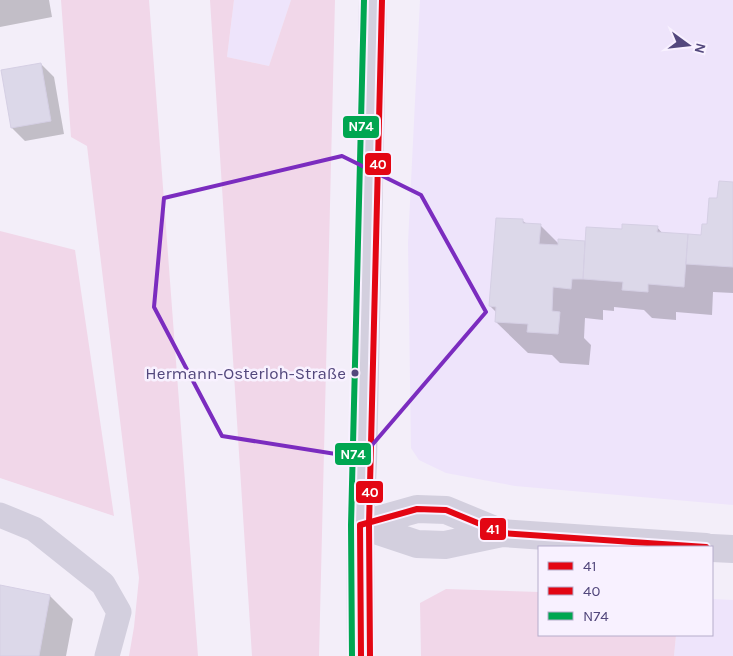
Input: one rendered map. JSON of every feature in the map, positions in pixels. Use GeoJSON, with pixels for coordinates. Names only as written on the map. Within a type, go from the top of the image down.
{"type":"FeatureCollection","features":[{"type":"Feature","properties":{"kind":"main road"},"geometry":{"type":"LineString","coordinates":[[361,656],[360,525],[373,0]]}},
{"type":"Feature","properties":{"kind":"main road"},"geometry":{"type":"LineString","coordinates":[[360,525],[417,509],[446,510],[502,533]]}},
{"type":"Feature","properties":{"kind":"main road"},"geometry":{"type":"LineString","coordinates":[[360,525],[417,544],[445,545],[502,533],[691,546]]}},
{"type":"Feature","properties":{"kind":"main road"},"geometry":{"type":"LineString","coordinates":[[713,548],[733,549]]}},
{"type":"Feature","properties":{"kind":"street"},"geometry":{"type":"LineString","coordinates":[[0,515],[34,529],[104,584],[119,612],[107,656]]}},
{"type":"Feature","properties":{"kind":"highlighted area"},"geometry":{"type":"Polygon","coordinates":[[[342,156],[421,195],[486,312],[361,458],[222,436],[154,307],[164,198],[342,156]]]}},
{"type":"Feature","properties":{"kind":"shaded area"},"geometry":{"type":"Polygon","coordinates":[[[61,0],[149,0],[198,656],[129,656],[139,578],[87,146],[71,137],[61,0]]]}},
{"type":"Feature","properties":{"kind":"shaded area"},"geometry":{"type":"Polygon","coordinates":[[[210,0],[234,0],[227,57],[269,66],[291,0],[335,0],[319,656],[252,656],[210,0]]]}},
{"type":"Feature","properties":{"kind":"shaded area"},"geometry":{"type":"Polygon","coordinates":[[[234,0],[291,0],[269,66],[227,57],[234,0]]]}},
{"type":"Feature","properties":{"kind":"shaded area"},"geometry":{"type":"Polygon","coordinates":[[[420,0],[733,0],[733,505],[515,486],[446,473],[419,460],[411,448],[408,243],[420,0]]]}},
{"type":"Feature","properties":{"kind":"shaded area"},"geometry":{"type":"Polygon","coordinates":[[[0,231],[75,250],[114,516],[0,478],[0,231]]]}},
{"type":"Feature","properties":{"kind":"shaded area"},"geometry":{"type":"Polygon","coordinates":[[[446,589],[538,592],[538,636],[676,636],[674,656],[421,656],[420,603],[446,589]]]}},
{"type":"Feature","properties":{"kind":"shaded area"},"geometry":{"type":"Polygon","coordinates":[[[713,599],[733,600],[733,656],[674,656],[676,636],[713,636],[713,599]]]}},
{"type":"Feature","properties":{"kind":"building"},"geometry":{"type":"Polygon","coordinates":[[[41,63],[51,121],[11,128],[1,70],[41,63]]]}},
{"type":"Feature","properties":{"kind":"building"},"geometry":{"type":"Polygon","coordinates":[[[719,181],[733,182],[733,267],[686,264],[688,234],[701,235],[702,224],[707,224],[709,198],[717,198],[719,181]]]}},
{"type":"Feature","properties":{"kind":"building"},"geometry":{"type":"Polygon","coordinates":[[[496,218],[523,219],[523,223],[541,224],[539,244],[558,245],[558,239],[585,241],[583,279],[572,279],[571,289],[553,287],[552,311],[560,312],[558,334],[527,332],[528,324],[495,322],[496,307],[489,306],[496,218]]]}},
{"type":"Feature","properties":{"kind":"building"},"geometry":{"type":"Polygon","coordinates":[[[622,224],[658,226],[657,232],[688,234],[684,287],[648,284],[648,292],[622,290],[623,282],[583,279],[586,227],[622,229],[622,224]]]}},
{"type":"Feature","properties":{"kind":"building"},"geometry":{"type":"Polygon","coordinates":[[[0,585],[50,595],[39,656],[0,656],[0,585]]]}},
{"type":"Feature","properties":{"kind":"transit line","name":"N74"},"geometry":{"type":"LineString","coordinates":[[352,656],[351,525],[364,0]]}},
{"type":"Feature","properties":{"kind":"transit line","name":"40"},"geometry":{"type":"LineString","coordinates":[[370,656],[369,525],[382,0]]}},
{"type":"Feature","properties":{"kind":"transit line","name":"41"},"geometry":{"type":"LineString","coordinates":[[360,525],[417,509],[446,510],[502,533],[691,546]]}},
{"type":"Feature","properties":{"kind":"transit line","name":"41"},"geometry":{"type":"LineString","coordinates":[[360,525],[361,656]]}},
{"type":"Feature","properties":{"kind":"place","name":"Hermann-Osterloh-Straße"},"geometry":{"type":"Point","coordinates":[355,373]}}]}
